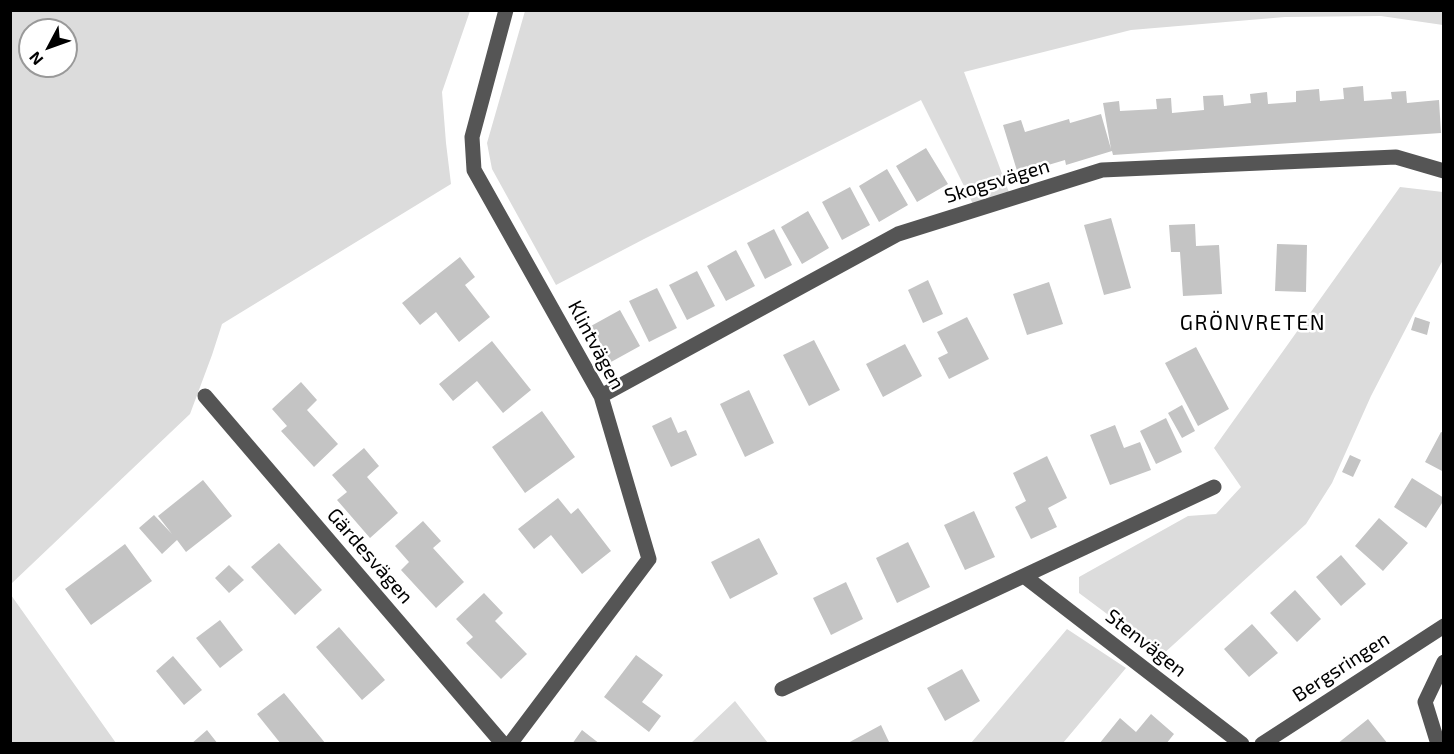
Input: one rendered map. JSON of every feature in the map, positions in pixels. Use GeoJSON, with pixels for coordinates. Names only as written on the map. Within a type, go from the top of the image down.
{"type":"FeatureCollection","features":[{"type":"Feature","properties":{"kind":"street","name":"Klintvägen"},"geometry":{"type":"LineString","coordinates":[[506,10],[472,137],[474,170],[602,396],[650,559],[510,744]]}},
{"type":"Feature","properties":{"kind":"street","name":"Skogsvägen"},"geometry":{"type":"LineString","coordinates":[[602,396],[898,234],[1102,170],[1396,157],[1443,171]]}},
{"type":"Feature","properties":{"kind":"street","name":"Gärdesvägen"},"geometry":{"type":"LineString","coordinates":[[205,396],[503,744]]}},
{"type":"Feature","properties":{"kind":"street"},"geometry":{"type":"LineString","coordinates":[[782,689],[1214,487]]}},
{"type":"Feature","properties":{"kind":"street","name":"Stenvägen"},"geometry":{"type":"LineString","coordinates":[[1024,576],[1242,744]]}},
{"type":"Feature","properties":{"kind":"street","name":"Bergsringen"},"geometry":{"type":"LineString","coordinates":[[1262,744],[1443,626]]}},
{"type":"Feature","properties":{"kind":"street"},"geometry":{"type":"LineString","coordinates":[[1438,744],[1425,702],[1443,662]]}},
{"type":"Feature","properties":{"kind":"shaded area"},"geometry":{"type":"Polygon","coordinates":[[[11,10],[470,11],[442,92],[451,184],[222,324],[190,414],[11,584],[10,58],[12,56],[11,10]]]}},
{"type":"Feature","properties":{"kind":"shaded area"},"geometry":{"type":"Polygon","coordinates":[[[525,11],[1443,11],[1443,25],[1381,16],[1285,17],[1131,30],[964,72],[1010,195],[973,204],[921,100],[556,285],[492,169],[487,143],[525,11]]]}},
{"type":"Feature","properties":{"kind":"shaded area"},"geometry":{"type":"Polygon","coordinates":[[[1400,187],[1443,192],[1443,260],[1371,396],[1332,483],[1306,524],[1162,655],[1079,593],[1079,577],[1188,516],[1216,514],[1241,487],[1214,448],[1400,187]]]}},
{"type":"Feature","properties":{"kind":"shaded area"},"geometry":{"type":"Polygon","coordinates":[[[11,595],[116,743],[11,743],[11,595]]]}},
{"type":"Feature","properties":{"kind":"shaded area"},"geometry":{"type":"Polygon","coordinates":[[[1067,629],[1126,668],[1063,743],[971,743],[1067,629]]]}},
{"type":"Feature","properties":{"kind":"shaded area"},"geometry":{"type":"Polygon","coordinates":[[[735,701],[768,743],[691,743],[735,701]]]}},
{"type":"Feature","properties":{"kind":"building"},"geometry":{"type":"Polygon","coordinates":[[[1363,86],[1364,101],[1392,99],[1391,92],[1406,91],[1407,103],[1439,100],[1441,133],[1113,155],[1112,151],[1066,165],[1065,160],[1018,174],[1003,125],[1021,120],[1025,132],[1069,119],[1070,123],[1101,114],[1111,149],[1103,103],[1119,101],[1120,111],[1157,109],[1156,99],[1171,98],[1172,113],[1204,110],[1203,96],[1223,95],[1224,106],[1251,103],[1250,94],[1267,92],[1268,104],[1296,102],[1296,91],[1319,89],[1320,101],[1344,99],[1343,88],[1363,86]]]}},
{"type":"Feature","properties":{"kind":"building"},"geometry":{"type":"Polygon","coordinates":[[[926,148],[948,184],[917,202],[896,166],[926,148]]]}},
{"type":"Feature","properties":{"kind":"building"},"geometry":{"type":"Polygon","coordinates":[[[887,169],[908,205],[879,222],[859,186],[887,169]]]}},
{"type":"Feature","properties":{"kind":"building"},"geometry":{"type":"Polygon","coordinates":[[[850,187],[870,225],[842,240],[822,202],[850,187]]]}},
{"type":"Feature","properties":{"kind":"building"},"geometry":{"type":"Polygon","coordinates":[[[808,211],[829,248],[802,264],[781,227],[808,211]]]}},
{"type":"Feature","properties":{"kind":"building"},"geometry":{"type":"Polygon","coordinates":[[[1111,218],[1131,288],[1104,295],[1084,225],[1111,218]]]}},
{"type":"Feature","properties":{"kind":"building"},"geometry":{"type":"Polygon","coordinates":[[[1195,224],[1196,246],[1219,245],[1222,294],[1183,296],[1180,252],[1171,252],[1169,225],[1195,224]]]}},
{"type":"Feature","properties":{"kind":"building"},"geometry":{"type":"Polygon","coordinates":[[[774,229],[792,265],[765,279],[747,243],[774,229]]]}},
{"type":"Feature","properties":{"kind":"building"},"geometry":{"type":"Polygon","coordinates":[[[1277,244],[1307,245],[1306,292],[1275,291],[1277,244]]]}},
{"type":"Feature","properties":{"kind":"building"},"geometry":{"type":"Polygon","coordinates":[[[736,250],[755,286],[726,301],[707,266],[736,250]]]}},
{"type":"Feature","properties":{"kind":"building"},"geometry":{"type":"Polygon","coordinates":[[[460,257],[475,277],[465,285],[490,317],[459,342],[436,312],[420,325],[402,303],[460,257]]]}},
{"type":"Feature","properties":{"kind":"building"},"geometry":{"type":"Polygon","coordinates":[[[697,271],[715,306],[687,320],[669,285],[697,271]]]}},
{"type":"Feature","properties":{"kind":"building"},"geometry":{"type":"Polygon","coordinates":[[[928,280],[943,314],[923,323],[908,290],[928,280]]]}},
{"type":"Feature","properties":{"kind":"building"},"geometry":{"type":"Polygon","coordinates":[[[1049,282],[1063,324],[1027,335],[1013,294],[1049,282]]]}},
{"type":"Feature","properties":{"kind":"building"},"geometry":{"type":"Polygon","coordinates":[[[657,288],[677,328],[649,342],[629,301],[657,288]]]}},
{"type":"Feature","properties":{"kind":"building"},"geometry":{"type":"Polygon","coordinates":[[[620,310],[640,346],[611,362],[591,326],[620,310]]]}},
{"type":"Feature","properties":{"kind":"building"},"geometry":{"type":"Polygon","coordinates":[[[967,317],[989,359],[949,379],[938,358],[948,353],[937,332],[967,317]]]}},
{"type":"Feature","properties":{"kind":"building"},"geometry":{"type":"Polygon","coordinates":[[[1415,317],[1430,322],[1427,335],[1411,330],[1415,317]]]}},
{"type":"Feature","properties":{"kind":"building"},"geometry":{"type":"Polygon","coordinates":[[[814,340],[840,390],[809,406],[783,355],[814,340]]]}},
{"type":"Feature","properties":{"kind":"building"},"geometry":{"type":"Polygon","coordinates":[[[492,341],[531,390],[503,413],[477,381],[453,401],[439,384],[492,341]]]}},
{"type":"Feature","properties":{"kind":"building"},"geometry":{"type":"Polygon","coordinates":[[[905,344],[922,376],[883,397],[866,364],[905,344]]]}},
{"type":"Feature","properties":{"kind":"building"},"geometry":{"type":"Polygon","coordinates":[[[1196,347],[1229,409],[1198,426],[1165,363],[1196,347]]]}},
{"type":"Feature","properties":{"kind":"building"},"geometry":{"type":"Polygon","coordinates":[[[301,382],[317,400],[307,410],[338,444],[314,467],[281,431],[287,426],[272,409],[301,382]]]}},
{"type":"Feature","properties":{"kind":"building"},"geometry":{"type":"Polygon","coordinates":[[[749,390],[774,443],[745,457],[720,404],[749,390]]]}},
{"type":"Feature","properties":{"kind":"building"},"geometry":{"type":"Polygon","coordinates":[[[1182,405],[1195,431],[1182,438],[1168,413],[1182,405]]]}},
{"type":"Feature","properties":{"kind":"building"},"geometry":{"type":"Polygon","coordinates":[[[542,411],[575,457],[525,493],[492,447],[542,411]]]}},
{"type":"Feature","properties":{"kind":"building"},"geometry":{"type":"Polygon","coordinates":[[[671,417],[678,433],[686,430],[697,455],[671,467],[652,426],[671,417]]]}},
{"type":"Feature","properties":{"kind":"building"},"geometry":{"type":"Polygon","coordinates":[[[1166,418],[1182,452],[1156,464],[1140,431],[1166,418]]]}},
{"type":"Feature","properties":{"kind":"building"},"geometry":{"type":"Polygon","coordinates":[[[1115,425],[1124,448],[1140,442],[1151,470],[1110,485],[1090,435],[1115,425]]]}},
{"type":"Feature","properties":{"kind":"building"},"geometry":{"type":"Polygon","coordinates":[[[1441,432],[1444,433],[1444,472],[1425,462],[1441,432]]]}},
{"type":"Feature","properties":{"kind":"building"},"geometry":{"type":"Polygon","coordinates":[[[364,448],[379,466],[367,477],[398,513],[370,538],[337,500],[347,492],[332,475],[364,448]]]}},
{"type":"Feature","properties":{"kind":"building"},"geometry":{"type":"Polygon","coordinates":[[[1350,455],[1361,460],[1353,477],[1342,472],[1350,455]]]}},
{"type":"Feature","properties":{"kind":"building"},"geometry":{"type":"Polygon","coordinates":[[[1047,456],[1067,498],[1048,508],[1057,527],[1031,539],[1015,507],[1026,501],[1013,473],[1047,456]]]}},
{"type":"Feature","properties":{"kind":"building"},"geometry":{"type":"Polygon","coordinates":[[[1412,478],[1444,498],[1426,528],[1394,507],[1412,478]]]}},
{"type":"Feature","properties":{"kind":"building"},"geometry":{"type":"Polygon","coordinates":[[[203,480],[232,516],[186,552],[177,540],[162,554],[139,528],[154,515],[172,534],[158,516],[203,480]]]}},
{"type":"Feature","properties":{"kind":"building"},"geometry":{"type":"Polygon","coordinates":[[[558,498],[571,514],[578,508],[611,551],[582,574],[551,535],[534,549],[518,529],[558,498]]]}},
{"type":"Feature","properties":{"kind":"building"},"geometry":{"type":"Polygon","coordinates":[[[974,511],[995,557],[965,570],[944,525],[974,511]]]}},
{"type":"Feature","properties":{"kind":"building"},"geometry":{"type":"Polygon","coordinates":[[[1379,518],[1408,543],[1383,571],[1355,546],[1379,518]]]}},
{"type":"Feature","properties":{"kind":"building"},"geometry":{"type":"Polygon","coordinates":[[[423,521],[441,541],[433,548],[464,582],[436,608],[401,570],[409,562],[395,546],[423,521]]]}},
{"type":"Feature","properties":{"kind":"building"},"geometry":{"type":"Polygon","coordinates":[[[759,538],[778,574],[730,599],[711,562],[759,538]]]}},
{"type":"Feature","properties":{"kind":"building"},"geometry":{"type":"Polygon","coordinates":[[[908,542],[930,587],[897,603],[876,558],[908,542]]]}},
{"type":"Feature","properties":{"kind":"building"},"geometry":{"type":"Polygon","coordinates":[[[279,543],[322,590],[295,615],[251,567],[279,543]]]}},
{"type":"Feature","properties":{"kind":"building"},"geometry":{"type":"Polygon","coordinates":[[[125,544],[152,581],[91,625],[65,589],[125,544]]]}},
{"type":"Feature","properties":{"kind":"building"},"geometry":{"type":"Polygon","coordinates":[[[1341,555],[1366,584],[1341,606],[1316,577],[1341,555]]]}},
{"type":"Feature","properties":{"kind":"building"},"geometry":{"type":"Polygon","coordinates":[[[229,565],[244,580],[229,593],[215,578],[229,565]]]}},
{"type":"Feature","properties":{"kind":"building"},"geometry":{"type":"Polygon","coordinates":[[[846,582],[863,619],[831,635],[813,598],[846,582]]]}},
{"type":"Feature","properties":{"kind":"building"},"geometry":{"type":"Polygon","coordinates":[[[1295,590],[1321,619],[1297,642],[1270,613],[1295,590]]]}},
{"type":"Feature","properties":{"kind":"building"},"geometry":{"type":"Polygon","coordinates":[[[484,593],[503,613],[495,621],[527,654],[501,679],[466,643],[473,637],[456,619],[484,593]]]}},
{"type":"Feature","properties":{"kind":"building"},"geometry":{"type":"Polygon","coordinates":[[[220,620],[243,650],[220,668],[196,638],[220,620]]]}},
{"type":"Feature","properties":{"kind":"building"},"geometry":{"type":"Polygon","coordinates":[[[1252,624],[1278,653],[1249,677],[1224,649],[1252,624]]]}},
{"type":"Feature","properties":{"kind":"building"},"geometry":{"type":"Polygon","coordinates":[[[339,627],[385,680],[362,700],[316,647],[339,627]]]}},
{"type":"Feature","properties":{"kind":"building"},"geometry":{"type":"Polygon","coordinates":[[[636,655],[663,675],[642,702],[661,716],[649,732],[604,697],[636,655]]]}},
{"type":"Feature","properties":{"kind":"building"},"geometry":{"type":"Polygon","coordinates":[[[173,656],[202,690],[184,705],[156,671],[173,656]]]}},
{"type":"Feature","properties":{"kind":"building"},"geometry":{"type":"Polygon","coordinates":[[[962,669],[980,701],[945,721],[927,688],[962,669]]]}},
{"type":"Feature","properties":{"kind":"building"},"geometry":{"type":"Polygon","coordinates":[[[284,693],[326,744],[281,744],[257,714],[284,693]]]}},
{"type":"Feature","properties":{"kind":"building"},"geometry":{"type":"Polygon","coordinates":[[[1151,714],[1174,734],[1166,744],[1099,744],[1120,718],[1136,732],[1151,714]]]}},
{"type":"Feature","properties":{"kind":"building"},"geometry":{"type":"Polygon","coordinates":[[[1368,719],[1388,744],[1337,744],[1368,719]]]}},
{"type":"Feature","properties":{"kind":"building"},"geometry":{"type":"Polygon","coordinates":[[[881,725],[890,744],[846,744],[881,725]]]}},
{"type":"Feature","properties":{"kind":"building"},"geometry":{"type":"Polygon","coordinates":[[[207,730],[218,744],[191,744],[207,730]]]}},
{"type":"Feature","properties":{"kind":"building"},"geometry":{"type":"Polygon","coordinates":[[[582,730],[600,744],[572,744],[582,730]]]}},
{"type":"Feature","properties":{"kind":"district","name":"GRÖNVRETEN"},"geometry":{"type":"Point","coordinates":[1253,323]}}]}
